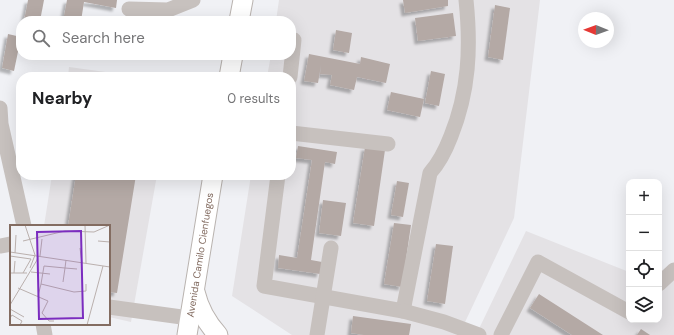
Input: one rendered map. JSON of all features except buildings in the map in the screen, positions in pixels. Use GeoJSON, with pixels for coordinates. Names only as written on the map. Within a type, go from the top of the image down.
{"type":"FeatureCollection","features":[{"type":"Feature","properties":{"kind":"main road"},"geometry":{"type":"LineString","coordinates":[[240,16],[243,0]]}},
{"type":"Feature","properties":{"kind":"main road"},"geometry":{"type":"LineString","coordinates":[[230,72],[232,60]]}},
{"type":"Feature","properties":{"kind":"main road","name":"Avenida Camilo Cienfuegos"},"geometry":{"type":"LineString","coordinates":[[189,329],[194,289],[212,180]]}},
{"type":"Feature","properties":{"kind":"main road"},"geometry":{"type":"LineString","coordinates":[[194,289],[199,310],[218,335]]}},
{"type":"Feature","properties":{"kind":"main road"},"geometry":{"type":"LineString","coordinates":[[189,329],[207,332],[213,335]]}},
{"type":"Feature","properties":{"kind":"street"},"geometry":{"type":"LineString","coordinates":[[129,9],[168,10],[192,0]]}},
{"type":"Feature","properties":{"kind":"street"},"geometry":{"type":"LineString","coordinates":[[403,311],[430,173],[437,166],[462,107],[469,62],[469,34],[466,0]]}},
{"type":"Feature","properties":{"kind":"street"},"geometry":{"type":"LineString","coordinates":[[291,72],[292,60]]}},
{"type":"Feature","properties":{"kind":"street"},"geometry":{"type":"LineString","coordinates":[[0,108],[1,124],[24,225]]}},
{"type":"Feature","properties":{"kind":"street"},"geometry":{"type":"LineString","coordinates":[[296,134],[388,144]]}},
{"type":"Feature","properties":{"kind":"street"},"geometry":{"type":"LineString","coordinates":[[277,180],[264,286],[403,311],[444,322],[479,335]]}},
{"type":"Feature","properties":{"kind":"street"},"geometry":{"type":"LineString","coordinates":[[0,246],[10,244]]}},
{"type":"Feature","properties":{"kind":"street"},"geometry":{"type":"LineString","coordinates":[[317,335],[331,248]]}},
{"type":"Feature","properties":{"kind":"street"},"geometry":{"type":"LineString","coordinates":[[501,335],[538,262],[626,310]]}},
{"type":"Feature","properties":{"kind":"street"},"geometry":{"type":"LineString","coordinates":[[662,281],[674,270]]}},
{"type":"Feature","properties":{"kind":"street"},"geometry":{"type":"LineString","coordinates":[[110,307],[189,329]]}},
{"type":"Feature","properties":{"kind":"street"},"geometry":{"type":"LineString","coordinates":[[43,325],[45,335]]}},
{"type":"Feature","properties":{"kind":"shaded area"},"geometry":{"type":"Polygon","coordinates":[[[279,0],[540,0],[514,218],[459,335],[292,335],[232,296],[250,180],[296,180],[296,72],[268,72],[270,60],[296,60],[296,16],[277,16],[279,0]]]}},
{"type":"Feature","properties":{"kind":"shaded area"},"geometry":{"type":"Polygon","coordinates":[[[69,67],[106,72],[68,72],[69,67]]]}},
{"type":"Feature","properties":{"kind":"shaded area"},"geometry":{"type":"Polygon","coordinates":[[[51,180],[156,180],[131,322],[110,317],[110,225],[44,225],[51,180]]]}},
{"type":"Feature","properties":{"kind":"shaded area"},"geometry":{"type":"Polygon","coordinates":[[[526,231],[626,271],[626,323],[662,323],[662,275],[674,270],[674,335],[476,335],[526,231]]]}}]}
